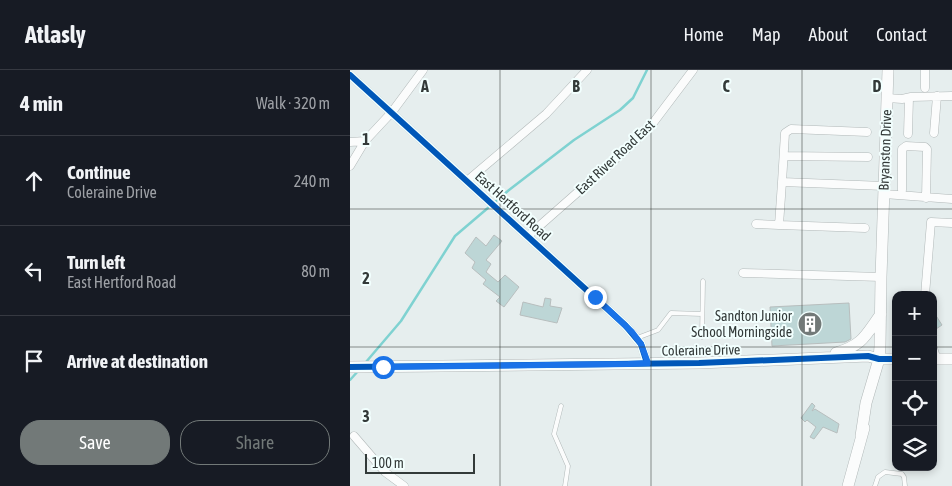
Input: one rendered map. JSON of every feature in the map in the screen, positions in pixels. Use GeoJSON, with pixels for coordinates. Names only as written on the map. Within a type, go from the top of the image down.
{"type":"FeatureCollection","features":[{"type":"Feature","properties":{"kind":"main road","name":"Bryanston Drive"},"geometry":{"type":"LineString","coordinates":[[885,356],[881,314],[881,277],[888,70]]}},
{"type":"Feature","properties":{"kind":"main road","name":"Bryanston Drive"},"geometry":{"type":"LineString","coordinates":[[883,230],[886,310],[885,356]]}},
{"type":"Feature","properties":{"kind":"main road"},"geometry":{"type":"LineString","coordinates":[[825,357],[857,345],[881,314]]}},
{"type":"Feature","properties":{"kind":"main road","name":"Coleraine Drive"},"geometry":{"type":"LineString","coordinates":[[350,367],[746,362],[825,357],[885,356]]}},
{"type":"Feature","properties":{"kind":"main road"},"geometry":{"type":"LineString","coordinates":[[848,486],[861,436],[873,404],[885,356]]}},
{"type":"Feature","properties":{"kind":"street"},"geometry":{"type":"LineString","coordinates":[[350,166],[365,141],[392,112],[423,70]]}},
{"type":"Feature","properties":{"kind":"street"},"geometry":{"type":"LineString","coordinates":[[467,181],[546,114],[587,70]]}},
{"type":"Feature","properties":{"kind":"street","name":"East River Road East"},"geometry":{"type":"LineString","coordinates":[[528,236],[629,147],[653,123],[693,70]]}},
{"type":"Feature","properties":{"kind":"street"},"geometry":{"type":"LineString","coordinates":[[925,70],[925,88]]}},
{"type":"Feature","properties":{"kind":"street","name":"East Hertford Road"},"geometry":{"type":"LineString","coordinates":[[350,75],[625,325],[637,338],[648,363]]}},
{"type":"Feature","properties":{"kind":"street"},"geometry":{"type":"LineString","coordinates":[[934,133],[937,96]]}},
{"type":"Feature","properties":{"kind":"street"},"geometry":{"type":"LineString","coordinates":[[887,98],[902,100],[952,96]]}},
{"type":"Feature","properties":{"kind":"street"},"geometry":{"type":"LineString","coordinates":[[908,134],[909,98]]}},
{"type":"Feature","properties":{"kind":"street"},"geometry":{"type":"LineString","coordinates":[[779,225],[785,133],[791,129],[867,132]]}},
{"type":"Feature","properties":{"kind":"street"},"geometry":{"type":"LineString","coordinates":[[350,142],[365,141]]}},
{"type":"Feature","properties":{"kind":"street"},"geometry":{"type":"LineString","coordinates":[[902,190],[902,149],[906,146],[926,147],[926,198]]}},
{"type":"Feature","properties":{"kind":"street"},"geometry":{"type":"LineString","coordinates":[[784,156],[868,157]]}},
{"type":"Feature","properties":{"kind":"street"},"geometry":{"type":"LineString","coordinates":[[782,182],[884,190],[926,198],[952,199]]}},
{"type":"Feature","properties":{"kind":"street"},"geometry":{"type":"LineString","coordinates":[[922,222],[952,223]]}},
{"type":"Feature","properties":{"kind":"street"},"geometry":{"type":"LineString","coordinates":[[925,291],[931,222]]}},
{"type":"Feature","properties":{"kind":"street"},"geometry":{"type":"LineString","coordinates":[[756,224],[865,228]]}},
{"type":"Feature","properties":{"kind":"street"},"geometry":{"type":"LineString","coordinates":[[743,273],[881,277]]}},
{"type":"Feature","properties":{"kind":"street"},"geometry":{"type":"LineString","coordinates":[[354,436],[385,472],[404,486]]}},
{"type":"Feature","properties":{"kind":"lane"},"geometry":{"type":"LineString","coordinates":[[702,336],[703,281]]}},
{"type":"Feature","properties":{"kind":"lane"},"geometry":{"type":"LineString","coordinates":[[637,338],[658,330],[671,313],[702,314]]}},
{"type":"Feature","properties":{"kind":"lane"},"geometry":{"type":"LineString","coordinates":[[561,406],[554,434],[568,466],[564,486]]}},
{"type":"Feature","properties":{"kind":"lane"},"geometry":{"type":"LineString","coordinates":[[875,486],[878,477],[885,472],[902,474],[905,486]]}},
{"type":"Feature","properties":{"kind":"building"},"geometry":{"type":"Polygon","coordinates":[[[494,235],[502,241],[486,260],[491,264],[486,272],[498,282],[505,275],[519,287],[504,307],[496,301],[500,297],[483,284],[486,280],[472,268],[475,262],[465,253],[476,237],[486,246],[494,235]]]}},
{"type":"Feature","properties":{"kind":"building"},"geometry":{"type":"Polygon","coordinates":[[[545,298],[551,299],[550,306],[562,308],[557,323],[520,315],[523,302],[543,307],[545,298]]]}},
{"type":"Feature","properties":{"kind":"building","name":"Sandton Junior School Morningside"},"geometry":{"type":"Polygon","coordinates":[[[849,303],[851,339],[845,342],[772,346],[770,307],[849,303]]]}},
{"type":"Feature","properties":{"kind":"building"},"geometry":{"type":"Polygon","coordinates":[[[937,317],[942,325],[937,328],[937,317]]]}},
{"type":"Feature","properties":{"kind":"building"},"geometry":{"type":"Polygon","coordinates":[[[812,403],[815,406],[812,411],[815,409],[839,424],[837,433],[823,427],[814,439],[810,437],[816,427],[801,418],[812,403]]]}},
{"type":"Feature","properties":{"kind":"waterway"},"geometry":{"type":"LineString","coordinates":[[366,362],[401,321],[455,236],[509,190],[574,140],[620,110],[633,98],[647,70]]}},
{"type":"Feature","properties":{"kind":"waterway"},"geometry":{"type":"LineString","coordinates":[[350,380],[359,370]]}},
{"type":"Feature","properties":{"kind":"cycle path"},"geometry":{"type":"LineString","coordinates":[[350,75],[625,325],[641,344],[647,363]]}},
{"type":"Feature","properties":{"kind":"cycle path"},"geometry":{"type":"LineString","coordinates":[[350,367],[699,363],[868,356],[879,359],[892,359]]}},
{"type":"Feature","properties":{"kind":"place","name":"Sandton Junior School Morningside"},"geometry":{"type":"Point","coordinates":[810,324]}},
{"type":"Feature","properties":{"kind":"route"},"geometry":{"type":"LineString","coordinates":[[383,367],[648,363],[641,344],[632,332],[595,297]]}}]}
